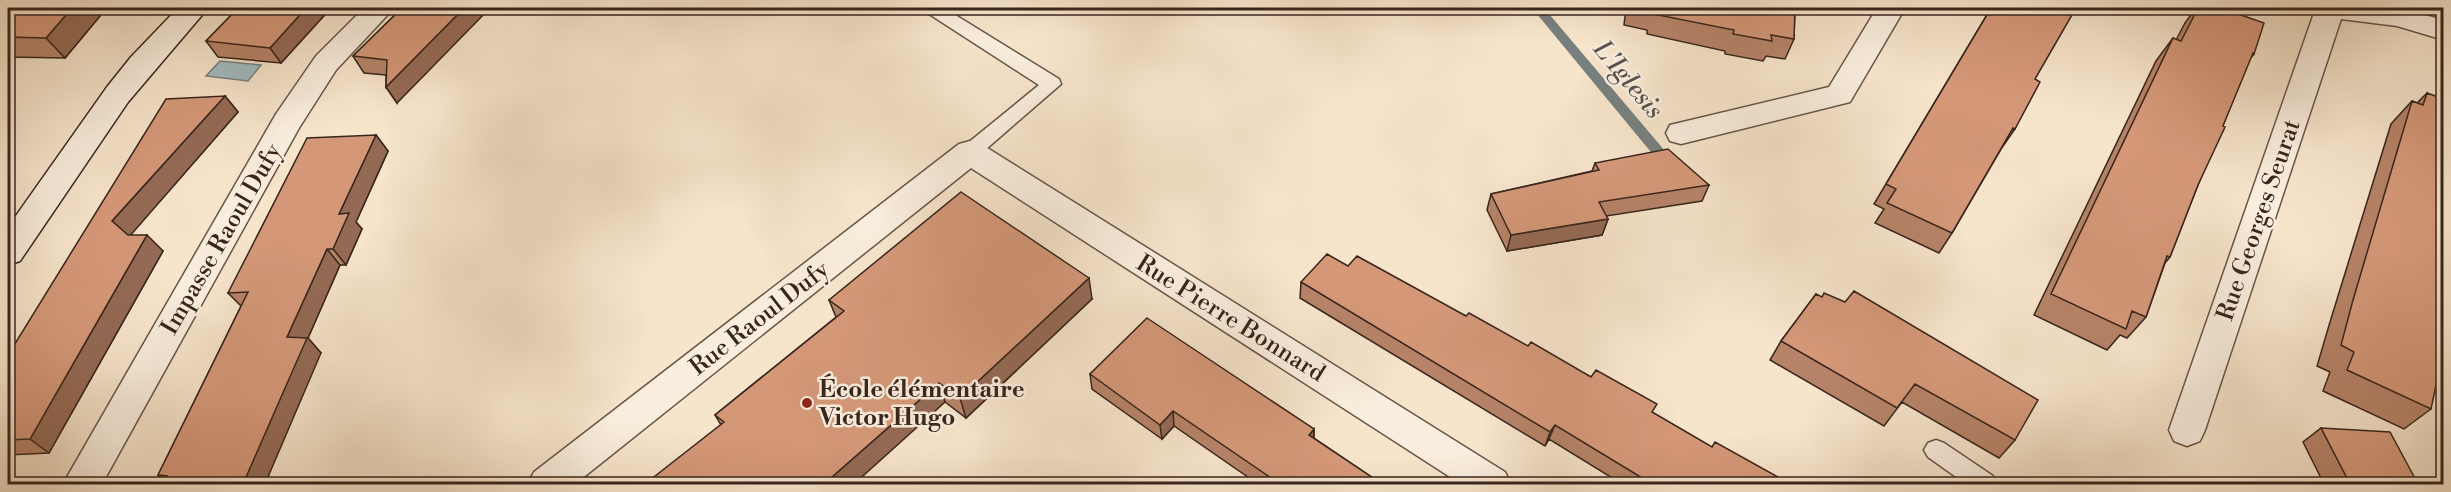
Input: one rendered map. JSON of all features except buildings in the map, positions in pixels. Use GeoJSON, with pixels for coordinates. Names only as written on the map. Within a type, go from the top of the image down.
{"type":"FeatureCollection","features":[{"type":"Feature","properties":{"kind":"street"},"geometry":{"type":"LineString","coordinates":[[8,252],[120,90],[165,35],[194,8]]}},
{"type":"Feature","properties":{"kind":"street","name":"Impasse Raoul Dufy"},"geometry":{"type":"LineString","coordinates":[[82,484],[287,122],[326,63],[380,8]]}},
{"type":"Feature","properties":{"kind":"street"},"geometry":{"type":"LineString","coordinates":[[1681,133],[1839,94],[1891,8]]}},
{"type":"Feature","properties":{"kind":"street"},"geometry":{"type":"LineString","coordinates":[[2328,8],[2397,17],[2444,30]]}},
{"type":"Feature","properties":{"kind":"street","name":"Rue Georges Seurat"},"geometry":{"type":"LineString","coordinates":[[2187,430],[2328,8]]}},
{"type":"Feature","properties":{"kind":"street","name":"Rue Raoul Dufy"},"geometry":{"type":"LineString","coordinates":[[547,484],[970,152]]}},
{"type":"Feature","properties":{"kind":"street","name":"Rue Pierre Bonnard"},"geometry":{"type":"LineString","coordinates":[[970,152],[1492,484]]}},
{"type":"Feature","properties":{"kind":"lane"},"geometry":{"type":"LineString","coordinates":[[932,8],[1052,84],[970,152]]}},
{"type":"Feature","properties":{"kind":"lane"},"geometry":{"type":"LineString","coordinates":[[1936,450],[1985,484]]}},
{"type":"Feature","properties":{"kind":"water"},"geometry":{"type":"Polygon","coordinates":[[[220,61],[261,65],[248,81],[206,76],[220,61]]]}},
{"type":"Feature","properties":{"kind":"waterway","name":"L'Iglesis"},"geometry":{"type":"LineString","coordinates":[[1538,8],[1660,154]]}},
{"type":"Feature","properties":{"kind":"place","name":"École élémentaire Victor Hugo"},"geometry":{"type":"Point","coordinates":[807,403]}}]}
